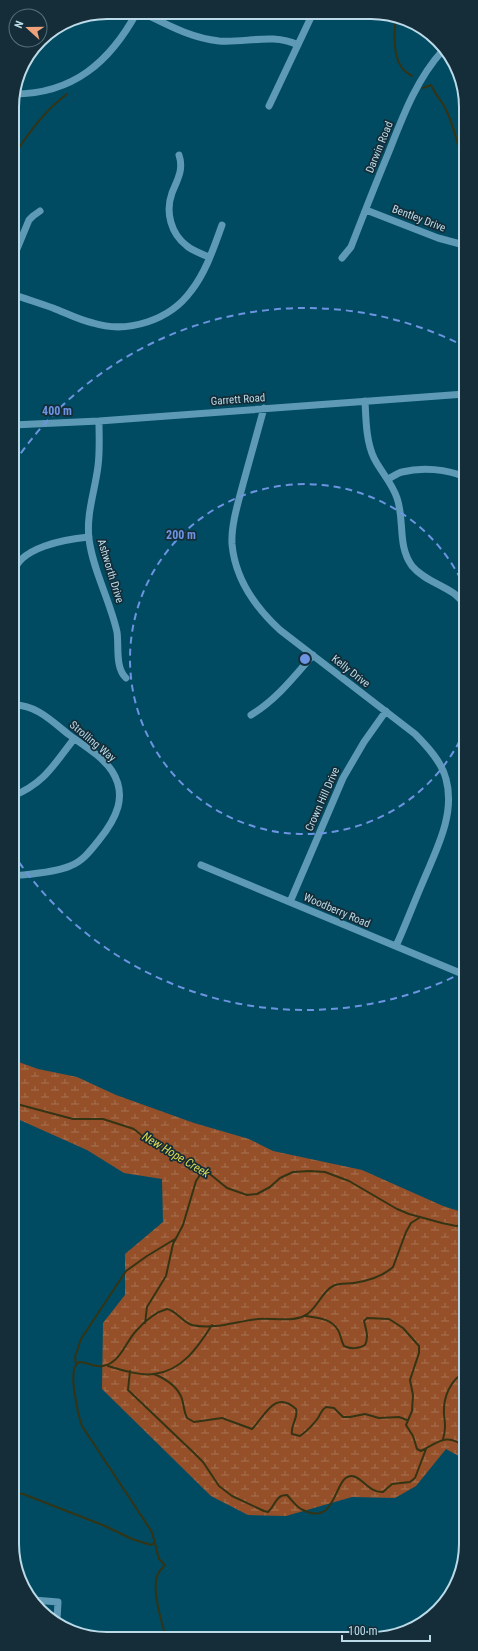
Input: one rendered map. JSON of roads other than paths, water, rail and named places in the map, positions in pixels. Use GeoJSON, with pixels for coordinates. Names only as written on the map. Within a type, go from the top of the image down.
{"type":"FeatureCollection","features":[{"type":"Feature","properties":{"kind":"street"},"geometry":{"type":"LineString","coordinates":[[20,93],[39,92],[50,89],[83,75],[113,50],[133,19]]}},
{"type":"Feature","properties":{"kind":"street"},"geometry":{"type":"LineString","coordinates":[[156,19],[185,33],[208,40],[238,41],[275,39],[286,40],[298,45]]}},
{"type":"Feature","properties":{"kind":"street"},"geometry":{"type":"LineString","coordinates":[[268,106],[310,19]]}},
{"type":"Feature","properties":{"kind":"street","name":"Darwin Road"},"geometry":{"type":"LineString","coordinates":[[342,258],[351,247],[418,85],[426,71],[441,53]]}},
{"type":"Feature","properties":{"kind":"street"},"geometry":{"type":"LineString","coordinates":[[179,155],[182,169],[169,204],[169,216],[174,228],[186,245],[209,257]]}},
{"type":"Feature","properties":{"kind":"street","name":"Bentley Drive"},"geometry":{"type":"LineString","coordinates":[[366,210],[438,238],[459,244]]}},
{"type":"Feature","properties":{"kind":"street"},"geometry":{"type":"LineString","coordinates":[[19,244],[29,220],[40,211]]}},
{"type":"Feature","properties":{"kind":"street"},"geometry":{"type":"LineString","coordinates":[[19,297],[93,324],[113,326],[142,324],[157,319],[183,302],[199,280],[222,225]]}},
{"type":"Feature","properties":{"kind":"street","name":"Garrett Road"},"geometry":{"type":"LineString","coordinates":[[19,425],[99,421],[459,394]]}},
{"type":"Feature","properties":{"kind":"street"},"geometry":{"type":"LineString","coordinates":[[365,401],[367,432],[373,457],[388,479],[397,498],[400,515],[401,538],[411,565],[425,577],[452,592],[459,598]]}},
{"type":"Feature","properties":{"kind":"street","name":"Kelly Drive"},"geometry":{"type":"LineString","coordinates":[[264,408],[237,507],[232,534],[233,552],[247,592],[267,618],[280,630],[386,711],[425,744],[446,777],[448,788],[448,814],[441,838],[396,946]]}},
{"type":"Feature","properties":{"kind":"street","name":"Ashworth Drive"},"geometry":{"type":"LineString","coordinates":[[99,421],[100,454],[90,513],[89,537],[93,560],[117,632],[120,668],[126,678]]}},
{"type":"Feature","properties":{"kind":"street"},"geometry":{"type":"LineString","coordinates":[[388,479],[403,472],[425,470],[448,471],[459,475]]}},
{"type":"Feature","properties":{"kind":"street"},"geometry":{"type":"LineString","coordinates":[[19,562],[37,550],[58,541],[89,537]]}},
{"type":"Feature","properties":{"kind":"street"},"geometry":{"type":"LineString","coordinates":[[251,715],[264,706],[287,685],[312,655]]}},
{"type":"Feature","properties":{"kind":"street","name":"Strolling Way"},"geometry":{"type":"LineString","coordinates":[[19,706],[36,710],[107,764],[119,786],[120,802],[114,819],[88,853],[75,864],[63,868],[19,875]]}},
{"type":"Feature","properties":{"kind":"street","name":"Crown Hill Drive"},"geometry":{"type":"LineString","coordinates":[[290,902],[343,778],[364,742],[386,711]]}},
{"type":"Feature","properties":{"kind":"street"},"geometry":{"type":"LineString","coordinates":[[19,793],[40,782],[74,739]]}},
{"type":"Feature","properties":{"kind":"street","name":"Woodberry Road"},"geometry":{"type":"LineString","coordinates":[[201,865],[459,972]]}},
{"type":"Feature","properties":{"kind":"street"},"geometry":{"type":"LineString","coordinates":[[39,1600],[58,1602],[57,1617]]}},
{"type":"Feature","properties":{"kind":"waterway"},"geometry":{"type":"LineString","coordinates":[[396,23],[395,37],[397,57],[403,69],[412,76]]}},
{"type":"Feature","properties":{"kind":"waterway"},"geometry":{"type":"LineString","coordinates":[[423,88],[431,85],[443,104],[453,127],[459,149]]}},
{"type":"Feature","properties":{"kind":"waterway"},"geometry":{"type":"LineString","coordinates":[[19,148],[44,115],[67,94]]}},
{"type":"Feature","properties":{"kind":"waterway","name":"New Hope Creek"},"geometry":{"type":"LineString","coordinates":[[19,1105],[73,1119],[103,1119],[134,1129],[152,1144],[177,1157],[200,1166],[227,1188],[247,1195],[257,1194],[270,1187],[280,1178],[293,1172],[325,1172],[349,1181],[397,1209],[409,1214],[442,1223],[459,1226]]}},
{"type":"Feature","properties":{"kind":"waterway"},"geometry":{"type":"LineString","coordinates":[[145,1323],[147,1307],[166,1276],[173,1244],[183,1225],[196,1181],[200,1175],[207,1172]]}},
{"type":"Feature","properties":{"kind":"waterway"},"geometry":{"type":"LineString","coordinates":[[164,1632],[158,1609],[156,1579],[160,1570],[165,1565],[159,1559],[152,1532],[82,1426],[74,1390],[73,1375],[75,1366],[79,1362],[103,1366],[114,1361],[122,1352],[132,1336],[143,1324],[154,1315],[167,1309],[174,1312],[188,1324],[200,1326],[217,1326],[258,1319],[293,1319],[304,1316],[312,1310],[325,1292],[333,1286],[369,1279],[385,1273],[393,1267],[406,1232],[411,1223],[419,1218]]}},
{"type":"Feature","properties":{"kind":"waterway"},"geometry":{"type":"LineString","coordinates":[[76,1364],[75,1357],[81,1339],[126,1271],[175,1239]]}},
{"type":"Feature","properties":{"kind":"waterway"},"geometry":{"type":"LineString","coordinates":[[305,1316],[323,1319],[332,1323],[338,1330],[344,1346],[352,1348],[365,1345],[367,1336],[364,1321],[367,1318],[389,1319],[403,1328],[419,1346],[419,1353],[410,1380],[413,1395],[412,1411],[406,1425],[413,1436],[417,1449],[421,1451],[443,1440],[453,1440],[459,1443]]}},
{"type":"Feature","properties":{"kind":"waterway"},"geometry":{"type":"LineString","coordinates":[[108,1366],[143,1374],[164,1372],[173,1368],[188,1357],[201,1342],[212,1325]]}},
{"type":"Feature","properties":{"kind":"waterway"},"geometry":{"type":"LineString","coordinates":[[130,1371],[128,1390],[203,1462],[219,1486],[232,1496],[264,1511],[268,1512],[280,1497],[287,1495],[303,1510],[314,1513],[323,1512],[329,1507],[345,1478],[351,1476],[355,1476],[373,1490],[378,1492],[383,1492],[392,1484],[410,1482],[415,1478],[426,1449]]}},
{"type":"Feature","properties":{"kind":"waterway"},"geometry":{"type":"LineString","coordinates":[[154,1374],[163,1378],[175,1387],[182,1399],[187,1418],[194,1422],[222,1418],[252,1429],[271,1407],[276,1403],[282,1402],[289,1404],[296,1409],[297,1412],[292,1428],[292,1434],[300,1436],[312,1425],[322,1410],[326,1407],[334,1408],[343,1417],[365,1414],[379,1418],[399,1417],[407,1420]]}},
{"type":"Feature","properties":{"kind":"waterway"},"geometry":{"type":"LineString","coordinates":[[443,1439],[445,1433],[444,1408],[446,1396],[452,1384],[459,1376]]}},
{"type":"Feature","properties":{"kind":"waterway"},"geometry":{"type":"LineString","coordinates":[[19,1494],[105,1526],[132,1539],[151,1545],[155,1542]]}}]}
